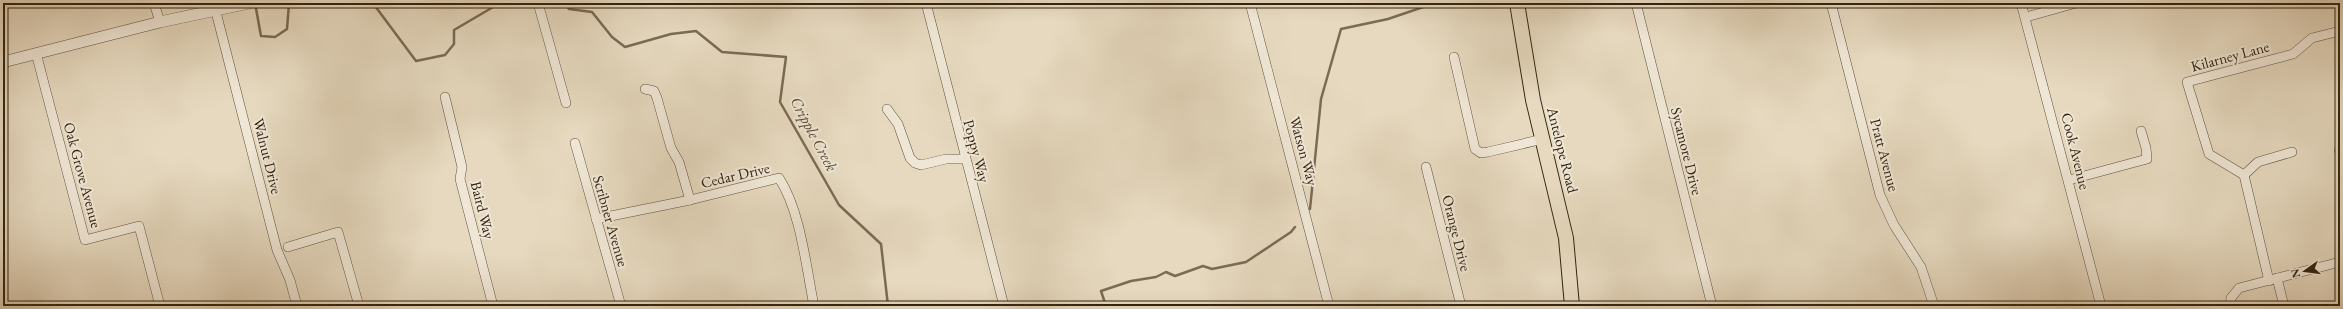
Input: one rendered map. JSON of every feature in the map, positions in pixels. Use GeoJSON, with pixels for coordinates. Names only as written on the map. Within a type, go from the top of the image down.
{"type":"FeatureCollection","features":[{"type":"Feature","properties":{"kind":"main road","name":"Antelope Road"},"geometry":{"type":"LineString","coordinates":[[1517,3],[1534,100],[1566,238],[1572,306]]}},
{"type":"Feature","properties":{"kind":"street"},"geometry":{"type":"LineString","coordinates":[[154,3],[160,22]]}},
{"type":"Feature","properties":{"kind":"street"},"geometry":{"type":"LineString","coordinates":[[3,62],[160,22],[216,12],[248,3]]}},
{"type":"Feature","properties":{"kind":"street"},"geometry":{"type":"LineString","coordinates":[[538,3],[566,103]]}},
{"type":"Feature","properties":{"kind":"street","name":"Poppy Way"},"geometry":{"type":"LineString","coordinates":[[926,3],[1004,306]]}},
{"type":"Feature","properties":{"kind":"street","name":"Watson Way"},"geometry":{"type":"LineString","coordinates":[[1250,3],[1329,306]]}},
{"type":"Feature","properties":{"kind":"street","name":"Sycamore Drive"},"geometry":{"type":"LineString","coordinates":[[1636,3],[1712,306]]}},
{"type":"Feature","properties":{"kind":"street","name":"Pratt Avenue"},"geometry":{"type":"LineString","coordinates":[[1831,3],[1880,195],[1894,225],[1921,267],[1934,306]]}},
{"type":"Feature","properties":{"kind":"street","name":"Cook Avenue"},"geometry":{"type":"LineString","coordinates":[[2021,3],[2026,17],[2101,306]]}},
{"type":"Feature","properties":{"kind":"street"},"geometry":{"type":"LineString","coordinates":[[2026,17],[2076,3]]}},
{"type":"Feature","properties":{"kind":"street","name":"Walnut Drive"},"geometry":{"type":"LineString","coordinates":[[216,12],[277,250],[290,280],[297,306]]}},
{"type":"Feature","properties":{"kind":"street","name":"Kilarney Lane"},"geometry":{"type":"LineString","coordinates":[[2244,176],[2209,154],[2188,82],[2293,54],[2312,38],[2340,31]]}},
{"type":"Feature","properties":{"kind":"street","name":"Oak Grove Avenue"},"geometry":{"type":"LineString","coordinates":[[36,53],[85,240],[139,226],[160,306]]}},
{"type":"Feature","properties":{"kind":"street"},"geometry":{"type":"LineString","coordinates":[[1454,57],[1475,149],[1481,153],[1488,152],[1543,139]]}},
{"type":"Feature","properties":{"kind":"street","name":"Cedar Drive"},"geometry":{"type":"LineString","coordinates":[[646,88],[654,91],[657,98],[671,148],[679,162],[690,200],[779,178],[787,192],[798,229],[814,306]]}},
{"type":"Feature","properties":{"kind":"street","name":"Baird Way"},"geometry":{"type":"LineString","coordinates":[[445,97],[462,166],[460,179],[493,306]]}},
{"type":"Feature","properties":{"kind":"street"},"geometry":{"type":"LineString","coordinates":[[887,109],[898,124],[910,158],[915,163],[921,165],[946,159],[965,159]]}},
{"type":"Feature","properties":{"kind":"street"},"geometry":{"type":"LineString","coordinates":[[2069,180],[2147,159],[2146,148],[2141,131]]}},
{"type":"Feature","properties":{"kind":"street","name":"Scribner Avenue"},"geometry":{"type":"LineString","coordinates":[[575,143],[621,306]]}},
{"type":"Feature","properties":{"kind":"street"},"geometry":{"type":"LineString","coordinates":[[2284,306],[2273,279],[2244,176],[2258,162],[2292,152]]}},
{"type":"Feature","properties":{"kind":"street","name":"Orange Drive"},"geometry":{"type":"LineString","coordinates":[[1426,167],[1461,306]]}},
{"type":"Feature","properties":{"kind":"street"},"geometry":{"type":"LineString","coordinates":[[596,219],[690,200]]}},
{"type":"Feature","properties":{"kind":"street"},"geometry":{"type":"LineString","coordinates":[[288,247],[338,232],[359,306]]}},
{"type":"Feature","properties":{"kind":"street"},"geometry":{"type":"LineString","coordinates":[[2230,306],[2231,298],[2240,288],[2340,262]]}},
{"type":"Feature","properties":{"kind":"waterway","name":"Cripple Creek"},"geometry":{"type":"LineString","coordinates":[[255,3],[261,36],[275,37],[287,29],[289,3]]}},
{"type":"Feature","properties":{"kind":"waterway","name":"Cripple Creek"},"geometry":{"type":"LineString","coordinates":[[356,3],[375,6],[416,61],[445,55],[454,44],[454,30],[500,3]]}},
{"type":"Feature","properties":{"kind":"waterway","name":"Cripple Creek"},"geometry":{"type":"LineString","coordinates":[[565,3],[569,9],[592,12],[612,37],[625,47],[671,34],[696,31],[722,52],[786,57],[780,102],[839,205],[881,244],[888,306]]}},
{"type":"Feature","properties":{"kind":"waterway"},"geometry":{"type":"LineString","coordinates":[[1310,209],[1321,99],[1341,29],[1388,19],[1435,3]]}},
{"type":"Feature","properties":{"kind":"waterway"},"geometry":{"type":"LineString","coordinates":[[1106,306],[1101,291],[1131,281],[1156,277],[1166,272],[1175,276],[1203,266],[1212,269],[1246,262],[1291,232],[1295,227]]}}]}
